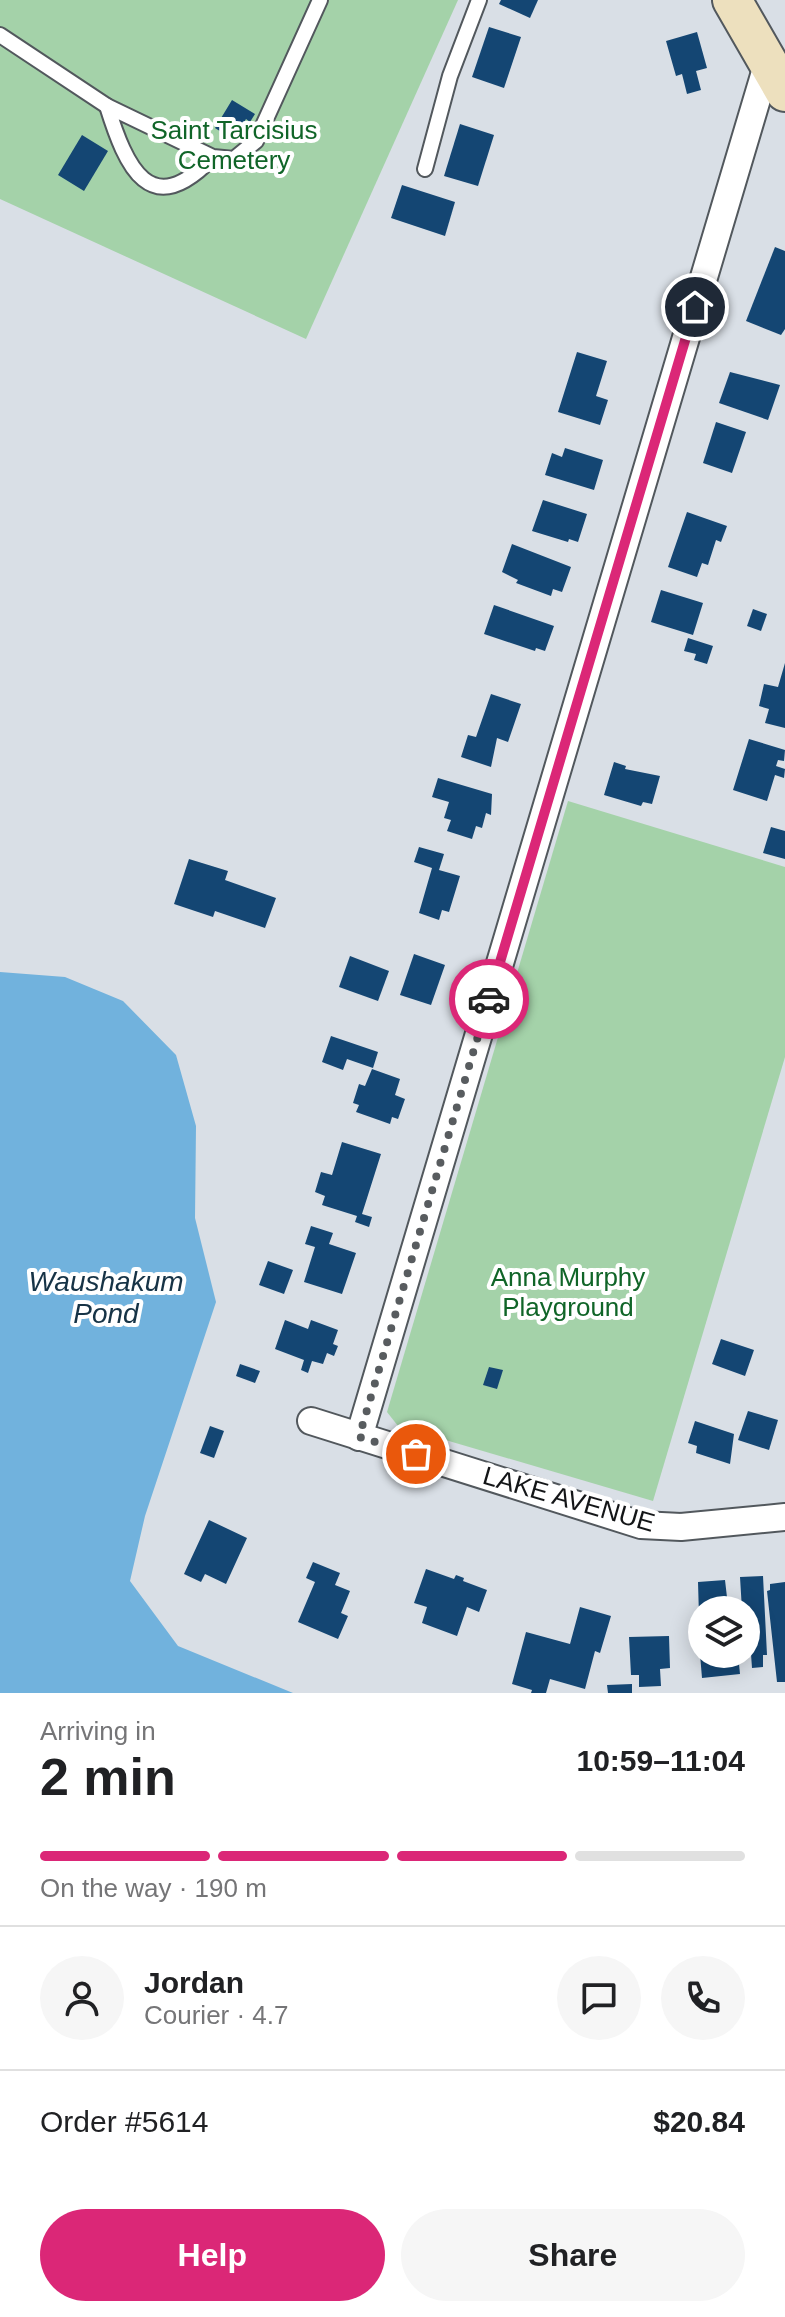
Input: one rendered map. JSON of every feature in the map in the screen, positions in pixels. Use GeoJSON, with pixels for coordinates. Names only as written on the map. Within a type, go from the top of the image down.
{"type":"FeatureCollection","features":[{"type":"Feature","properties":{"kind":"street"},"geometry":{"type":"LineString","coordinates":[[359,1437],[776,77],[732,0]]}},
{"type":"Feature","properties":{"kind":"street","name":"LAKE AVENUE"},"geometry":{"type":"LineString","coordinates":[[311,1421],[641,1525],[681,1527],[785,1517]]}},
{"type":"Feature","properties":{"kind":"lane"},"geometry":{"type":"LineString","coordinates":[[0,35],[107,106],[213,157],[234,159],[256,141],[320,0]]}},
{"type":"Feature","properties":{"kind":"lane"},"geometry":{"type":"LineString","coordinates":[[425,169],[450,76],[479,0]]}},
{"type":"Feature","properties":{"kind":"lane"},"geometry":{"type":"LineString","coordinates":[[107,106],[119,144],[131,168],[155,185],[182,185],[213,157]]}},
{"type":"Feature","properties":{"kind":"green space","name":"Saint Tarcisius Cemetery"},"geometry":{"type":"Polygon","coordinates":[[[0,0],[458,0],[306,339],[0,199],[0,0]]]}},
{"type":"Feature","properties":{"kind":"green space","name":"Anna Murphy Playground"},"geometry":{"type":"Polygon","coordinates":[[[568,801],[785,867],[785,1057],[653,1501],[398,1426],[387,1412],[568,801]]]}},
{"type":"Feature","properties":{"kind":"water","name":"Waushakum Pond"},"geometry":{"type":"Polygon","coordinates":[[[0,972],[65,977],[123,1001],[176,1055],[196,1126],[195,1218],[216,1302],[145,1516],[130,1581],[178,1646],[293,1693],[0,1693],[0,972]]]}},
{"type":"Feature","properties":{"kind":"building"},"geometry":{"type":"Polygon","coordinates":[[[501,0],[538,0],[530,18],[499,4],[501,0]]]}},
{"type":"Feature","properties":{"kind":"building"},"geometry":{"type":"Polygon","coordinates":[[[489,27],[521,37],[504,88],[472,77],[489,27]]]}},
{"type":"Feature","properties":{"kind":"building"},"geometry":{"type":"Polygon","coordinates":[[[697,32],[707,68],[696,71],[701,90],[687,94],[682,74],[676,76],[666,41],[697,32]]]}},
{"type":"Feature","properties":{"kind":"building"},"geometry":{"type":"Polygon","coordinates":[[[232,100],[255,114],[250,122],[246,119],[234,140],[215,128],[232,100]]]}},
{"type":"Feature","properties":{"kind":"building"},"geometry":{"type":"Polygon","coordinates":[[[460,124],[494,135],[478,186],[444,176],[460,124]]]}},
{"type":"Feature","properties":{"kind":"building"},"geometry":{"type":"Polygon","coordinates":[[[82,135],[108,151],[84,191],[58,175],[82,135]]]}},
{"type":"Feature","properties":{"kind":"building"},"geometry":{"type":"Polygon","coordinates":[[[402,185],[455,202],[445,236],[391,218],[402,185]]]}},
{"type":"Feature","properties":{"kind":"building"},"geometry":{"type":"Polygon","coordinates":[[[775,247],[785,251],[785,329],[781,335],[746,321],[775,247]]]}},
{"type":"Feature","properties":{"kind":"building"},"geometry":{"type":"Polygon","coordinates":[[[577,352],[607,361],[596,396],[608,400],[600,425],[558,412],[577,352]]]}},
{"type":"Feature","properties":{"kind":"building"},"geometry":{"type":"Polygon","coordinates":[[[730,372],[780,385],[768,420],[719,403],[730,372]]]}},
{"type":"Feature","properties":{"kind":"building"},"geometry":{"type":"Polygon","coordinates":[[[716,422],[746,432],[732,473],[703,463],[716,422]]]}},
{"type":"Feature","properties":{"kind":"building"},"geometry":{"type":"Polygon","coordinates":[[[565,448],[603,460],[594,490],[545,475],[552,453],[562,457],[565,448]]]}},
{"type":"Feature","properties":{"kind":"building"},"geometry":{"type":"Polygon","coordinates":[[[543,500],[587,514],[578,542],[532,531],[543,500]]]}},
{"type":"Feature","properties":{"kind":"building"},"geometry":{"type":"Polygon","coordinates":[[[687,512],[727,526],[721,542],[716,540],[708,565],[702,563],[697,577],[668,567],[687,512]]]}},
{"type":"Feature","properties":{"kind":"building"},"geometry":{"type":"Polygon","coordinates":[[[512,544],[571,567],[562,592],[553,589],[551,596],[516,583],[518,580],[502,572],[512,544]]]}},
{"type":"Feature","properties":{"kind":"building"},"geometry":{"type":"Polygon","coordinates":[[[661,590],[703,603],[693,635],[651,622],[661,590]]]}},
{"type":"Feature","properties":{"kind":"building"},"geometry":{"type":"Polygon","coordinates":[[[494,605],[554,626],[545,651],[536,648],[535,651],[484,634],[494,605]]]}},
{"type":"Feature","properties":{"kind":"building"},"geometry":{"type":"Polygon","coordinates":[[[753,609],[767,614],[761,631],[747,626],[753,609]]]}},
{"type":"Feature","properties":{"kind":"building"},"geometry":{"type":"Polygon","coordinates":[[[688,638],[713,646],[707,664],[694,660],[696,654],[684,651],[688,638]]]}},
{"type":"Feature","properties":{"kind":"building"},"geometry":{"type":"Polygon","coordinates":[[[785,663],[785,728],[765,723],[769,709],[759,706],[764,684],[778,687],[785,663]]]}},
{"type":"Feature","properties":{"kind":"building"},"geometry":{"type":"Polygon","coordinates":[[[491,694],[521,704],[508,742],[497,738],[491,767],[461,757],[468,735],[476,737],[491,694]]]}},
{"type":"Feature","properties":{"kind":"building"},"geometry":{"type":"Polygon","coordinates":[[[749,739],[785,750],[784,761],[778,760],[776,766],[785,769],[784,778],[775,775],[767,801],[733,790],[749,739]]]}},
{"type":"Feature","properties":{"kind":"building"},"geometry":{"type":"Polygon","coordinates":[[[614,762],[626,766],[625,769],[660,776],[652,804],[643,802],[641,806],[604,795],[614,762]]]}},
{"type":"Feature","properties":{"kind":"building"},"geometry":{"type":"Polygon","coordinates":[[[438,778],[492,794],[491,815],[486,813],[482,828],[476,826],[472,839],[447,831],[451,820],[444,818],[449,802],[432,797],[438,778]]]}},
{"type":"Feature","properties":{"kind":"building"},"geometry":{"type":"Polygon","coordinates":[[[771,827],[785,831],[785,859],[763,853],[771,827]]]}},
{"type":"Feature","properties":{"kind":"building"},"geometry":{"type":"Polygon","coordinates":[[[419,847],[444,854],[439,870],[460,876],[449,912],[442,910],[439,920],[419,913],[432,868],[414,862],[419,847]]]}},
{"type":"Feature","properties":{"kind":"building"},"geometry":{"type":"Polygon","coordinates":[[[189,859],[228,871],[225,880],[276,898],[265,928],[215,911],[213,917],[174,904],[189,859]]]}},
{"type":"Feature","properties":{"kind":"building"},"geometry":{"type":"Polygon","coordinates":[[[414,954],[445,965],[431,1005],[400,995],[414,954]]]}},
{"type":"Feature","properties":{"kind":"building"},"geometry":{"type":"Polygon","coordinates":[[[350,956],[389,971],[378,1001],[339,987],[350,956]]]}},
{"type":"Feature","properties":{"kind":"building"},"geometry":{"type":"Polygon","coordinates":[[[331,1036],[378,1052],[373,1068],[347,1059],[343,1070],[322,1062],[331,1036]]]}},
{"type":"Feature","properties":{"kind":"building"},"geometry":{"type":"Polygon","coordinates":[[[372,1069],[400,1079],[395,1095],[405,1099],[398,1119],[392,1117],[390,1124],[356,1112],[359,1105],[353,1103],[359,1084],[365,1086],[372,1069]]]}},
{"type":"Feature","properties":{"kind":"building"},"geometry":{"type":"Polygon","coordinates":[[[342,1142],[381,1154],[362,1214],[372,1217],[369,1227],[355,1222],[357,1216],[322,1205],[325,1196],[315,1192],[321,1172],[332,1175],[342,1142]]]}},
{"type":"Feature","properties":{"kind":"building"},"geometry":{"type":"Polygon","coordinates":[[[311,1226],[333,1233],[329,1244],[356,1253],[342,1294],[304,1282],[315,1247],[305,1244],[311,1226]]]}},
{"type":"Feature","properties":{"kind":"building"},"geometry":{"type":"Polygon","coordinates":[[[268,1261],[293,1270],[284,1294],[259,1285],[268,1261]]]}},
{"type":"Feature","properties":{"kind":"building"},"geometry":{"type":"Polygon","coordinates":[[[285,1320],[308,1329],[311,1320],[338,1330],[333,1344],[338,1346],[334,1356],[327,1353],[323,1364],[312,1361],[308,1373],[301,1370],[304,1360],[275,1349],[285,1320]]]}},
{"type":"Feature","properties":{"kind":"building"},"geometry":{"type":"Polygon","coordinates":[[[721,1339],[754,1350],[745,1376],[712,1364],[721,1339]]]}},
{"type":"Feature","properties":{"kind":"building"},"geometry":{"type":"Polygon","coordinates":[[[240,1364],[260,1371],[255,1383],[236,1376],[240,1364]]]}},
{"type":"Feature","properties":{"kind":"building"},"geometry":{"type":"Polygon","coordinates":[[[489,1367],[503,1370],[497,1389],[483,1385],[489,1367]]]}},
{"type":"Feature","properties":{"kind":"building"},"geometry":{"type":"Polygon","coordinates":[[[748,1411],[778,1420],[769,1450],[738,1440],[748,1411]]]}},
{"type":"Feature","properties":{"kind":"building"},"geometry":{"type":"Polygon","coordinates":[[[695,1421],[734,1434],[730,1464],[696,1453],[697,1446],[688,1443],[695,1421]]]}},
{"type":"Feature","properties":{"kind":"building"},"geometry":{"type":"Polygon","coordinates":[[[210,1426],[224,1431],[214,1458],[200,1453],[210,1426]]]}},
{"type":"Feature","properties":{"kind":"building"},"geometry":{"type":"Polygon","coordinates":[[[209,1520],[247,1538],[226,1584],[205,1574],[201,1582],[184,1574],[209,1520]]]}},
{"type":"Feature","properties":{"kind":"building"},"geometry":{"type":"Polygon","coordinates":[[[313,1562],[340,1573],[335,1585],[350,1591],[341,1613],[348,1616],[338,1639],[298,1622],[315,1582],[306,1578],[313,1562]]]}},
{"type":"Feature","properties":{"kind":"building"},"geometry":{"type":"Polygon","coordinates":[[[426,1569],[454,1579],[456,1575],[487,1590],[479,1612],[467,1607],[457,1636],[422,1623],[427,1607],[414,1603],[426,1569]]]}},
{"type":"Feature","properties":{"kind":"building"},"geometry":{"type":"Polygon","coordinates":[[[763,1576],[767,1655],[763,1655],[763,1667],[760,1667],[760,1596],[741,1596],[740,1577],[763,1576]]]}},
{"type":"Feature","properties":{"kind":"building"},"geometry":{"type":"Polygon","coordinates":[[[725,1580],[727,1596],[698,1596],[698,1582],[725,1580]]]}},
{"type":"Feature","properties":{"kind":"building"},"geometry":{"type":"Polygon","coordinates":[[[785,1582],[785,1682],[777,1682],[767,1591],[770,1584],[785,1582]]]}},
{"type":"Feature","properties":{"kind":"building"},"geometry":{"type":"Polygon","coordinates":[[[580,1607],[611,1616],[600,1653],[595,1651],[585,1689],[550,1679],[546,1693],[531,1693],[532,1690],[512,1684],[526,1632],[570,1644],[580,1607]]]}},
{"type":"Feature","properties":{"kind":"building"},"geometry":{"type":"Polygon","coordinates":[[[669,1636],[670,1668],[660,1669],[661,1686],[639,1687],[639,1675],[631,1675],[629,1637],[669,1636]]]}},
{"type":"Feature","properties":{"kind":"building"},"geometry":{"type":"Polygon","coordinates":[[[701,1668],[739,1668],[740,1674],[702,1678],[701,1668]]]}},
{"type":"Feature","properties":{"kind":"building"},"geometry":{"type":"Polygon","coordinates":[[[632,1684],[632,1693],[608,1693],[607,1685],[632,1684]]]}},
{"type":"Feature","properties":{"kind":"way so far"},"geometry":{"type":"LineString","coordinates":[[416,1454],[359,1437],[489,999]]}},
{"type":"Feature","properties":{"kind":"route"},"geometry":{"type":"LineString","coordinates":[[489,999],[695,307]]}}]}
